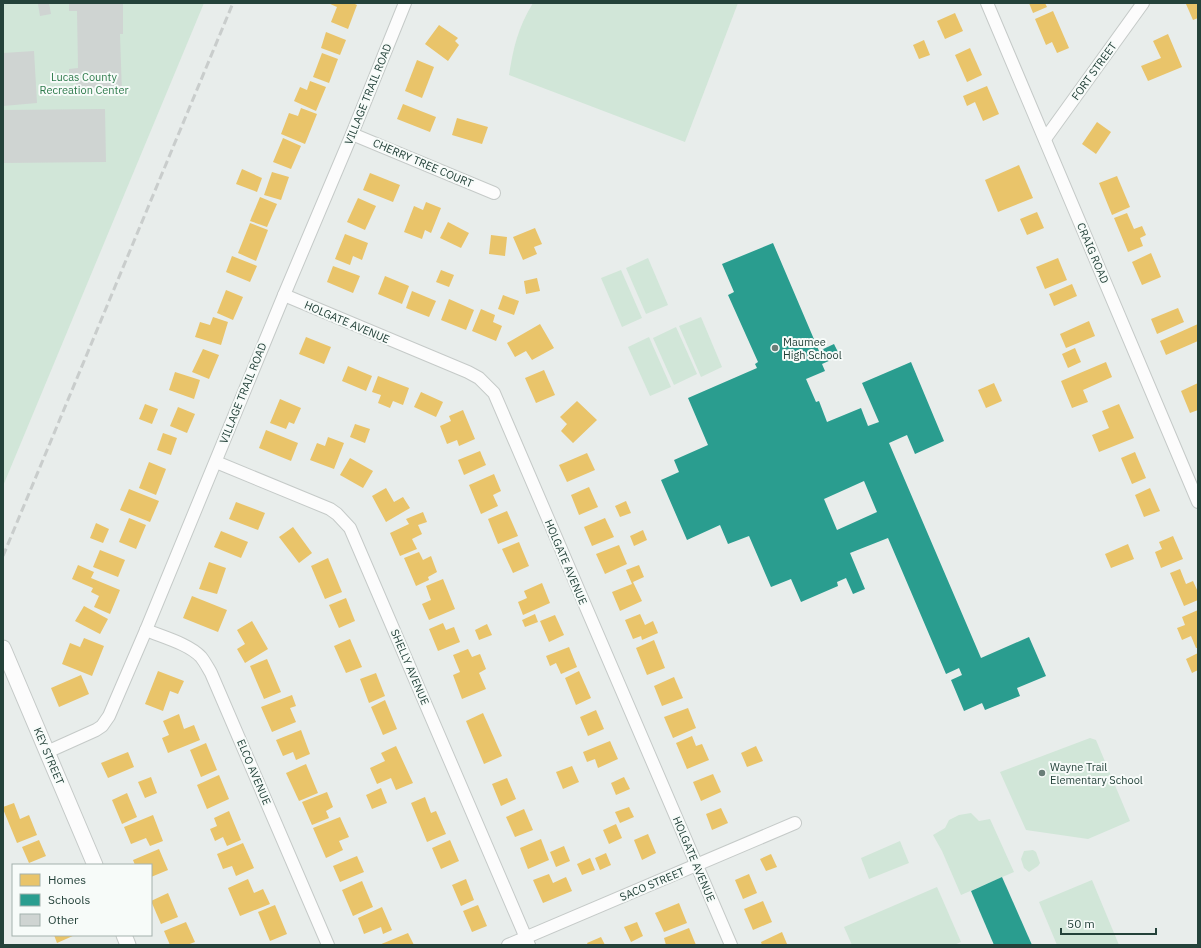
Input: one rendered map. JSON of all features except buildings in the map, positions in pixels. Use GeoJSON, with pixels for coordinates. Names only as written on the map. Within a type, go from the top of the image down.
{"type":"FeatureCollection","features":[{"type":"Feature","properties":{"kind":"street","name":"VILLAGE TRAIL ROAD"},"geometry":{"type":"LineString","coordinates":[[47,752],[96,730],[102,726],[109,716],[216,462],[405,3]]}},
{"type":"Feature","properties":{"kind":"street","name":"CRAIG ROAD"},"geometry":{"type":"LineString","coordinates":[[987,3],[1198,502]]}},
{"type":"Feature","properties":{"kind":"street","name":"FORT STREET"},"geometry":{"type":"LineString","coordinates":[[1045,139],[1143,3]]}},
{"type":"Feature","properties":{"kind":"street","name":"CHERRY TREE COURT"},"geometry":{"type":"LineString","coordinates":[[352,134],[494,193]]}},
{"type":"Feature","properties":{"kind":"street","name":"HOLGATE AVENUE"},"geometry":{"type":"LineString","coordinates":[[284,295],[468,372],[480,378],[494,393],[731,945]]}},
{"type":"Feature","properties":{"kind":"street","name":"SHELLY AVENUE"},"geometry":{"type":"LineString","coordinates":[[216,462],[330,509],[350,528],[528,941]]}},
{"type":"Feature","properties":{"kind":"street","name":"ELCO AVENUE"},"geometry":{"type":"LineString","coordinates":[[146,630],[197,653],[202,658],[211,673],[328,945]]}},
{"type":"Feature","properties":{"kind":"street","name":"KEY STREET"},"geometry":{"type":"LineString","coordinates":[[3,648],[95,864]]}},
{"type":"Feature","properties":{"kind":"street","name":"SACO STREET"},"geometry":{"type":"LineString","coordinates":[[508,945],[528,941],[795,823]]}},
{"type":"Feature","properties":{"kind":"green space","name":"Lucas County Recreation Center"},"geometry":{"type":"Polygon","coordinates":[[[3,3],[204,3],[3,486],[3,3]]]}},
{"type":"Feature","properties":{"kind":"green space"},"geometry":{"type":"Polygon","coordinates":[[[533,3],[738,3],[685,142],[509,75],[517,38],[523,21],[533,3]]]}},
{"type":"Feature","properties":{"kind":"green space"},"geometry":{"type":"Polygon","coordinates":[[[648,258],[668,305],[646,314],[626,268],[648,258]]]}},
{"type":"Feature","properties":{"kind":"green space"},"geometry":{"type":"Polygon","coordinates":[[[621,270],[642,318],[622,327],[601,278],[621,270]]]}},
{"type":"Feature","properties":{"kind":"green space"},"geometry":{"type":"Polygon","coordinates":[[[701,317],[722,367],[701,377],[679,326],[701,317]]]}},
{"type":"Feature","properties":{"kind":"green space"},"geometry":{"type":"Polygon","coordinates":[[[676,327],[697,374],[674,385],[653,338],[676,327]]]}},
{"type":"Feature","properties":{"kind":"green space"},"geometry":{"type":"Polygon","coordinates":[[[649,337],[671,387],[650,396],[628,347],[649,337]]]}},
{"type":"Feature","properties":{"kind":"green space"},"geometry":{"type":"Polygon","coordinates":[[[1090,738],[1096,740],[1130,821],[1088,839],[1026,830],[1000,772],[1090,738]]]}},
{"type":"Feature","properties":{"kind":"green space"},"geometry":{"type":"Polygon","coordinates":[[[971,813],[979,821],[990,819],[1014,872],[961,895],[942,851],[933,835],[945,828],[949,820],[959,815],[971,813]]]}},
{"type":"Feature","properties":{"kind":"green space"},"geometry":{"type":"Polygon","coordinates":[[[900,841],[909,863],[869,879],[861,858],[900,841]]]}},
{"type":"Feature","properties":{"kind":"green space"},"geometry":{"type":"Polygon","coordinates":[[[1033,850],[1036,852],[1040,863],[1029,872],[1024,868],[1021,859],[1024,851],[1033,850]]]}},
{"type":"Feature","properties":{"kind":"green space"},"geometry":{"type":"Polygon","coordinates":[[[1092,880],[1119,945],[1057,945],[1039,902],[1092,880]]]}},
{"type":"Feature","properties":{"kind":"green space"},"geometry":{"type":"Polygon","coordinates":[[[937,887],[961,942],[954,945],[852,945],[844,927],[937,887]]]}},
{"type":"Feature","properties":{"kind":"railway"},"geometry":{"type":"LineString","coordinates":[[3,556],[233,3]]}},
{"type":"Feature","properties":{"kind":"place","name":"Maumee High School"},"geometry":{"type":"Point","coordinates":[775,348]}},
{"type":"Feature","properties":{"kind":"place","name":"Wayne Trail Elementary School"},"geometry":{"type":"Point","coordinates":[1042,773]}}]}
